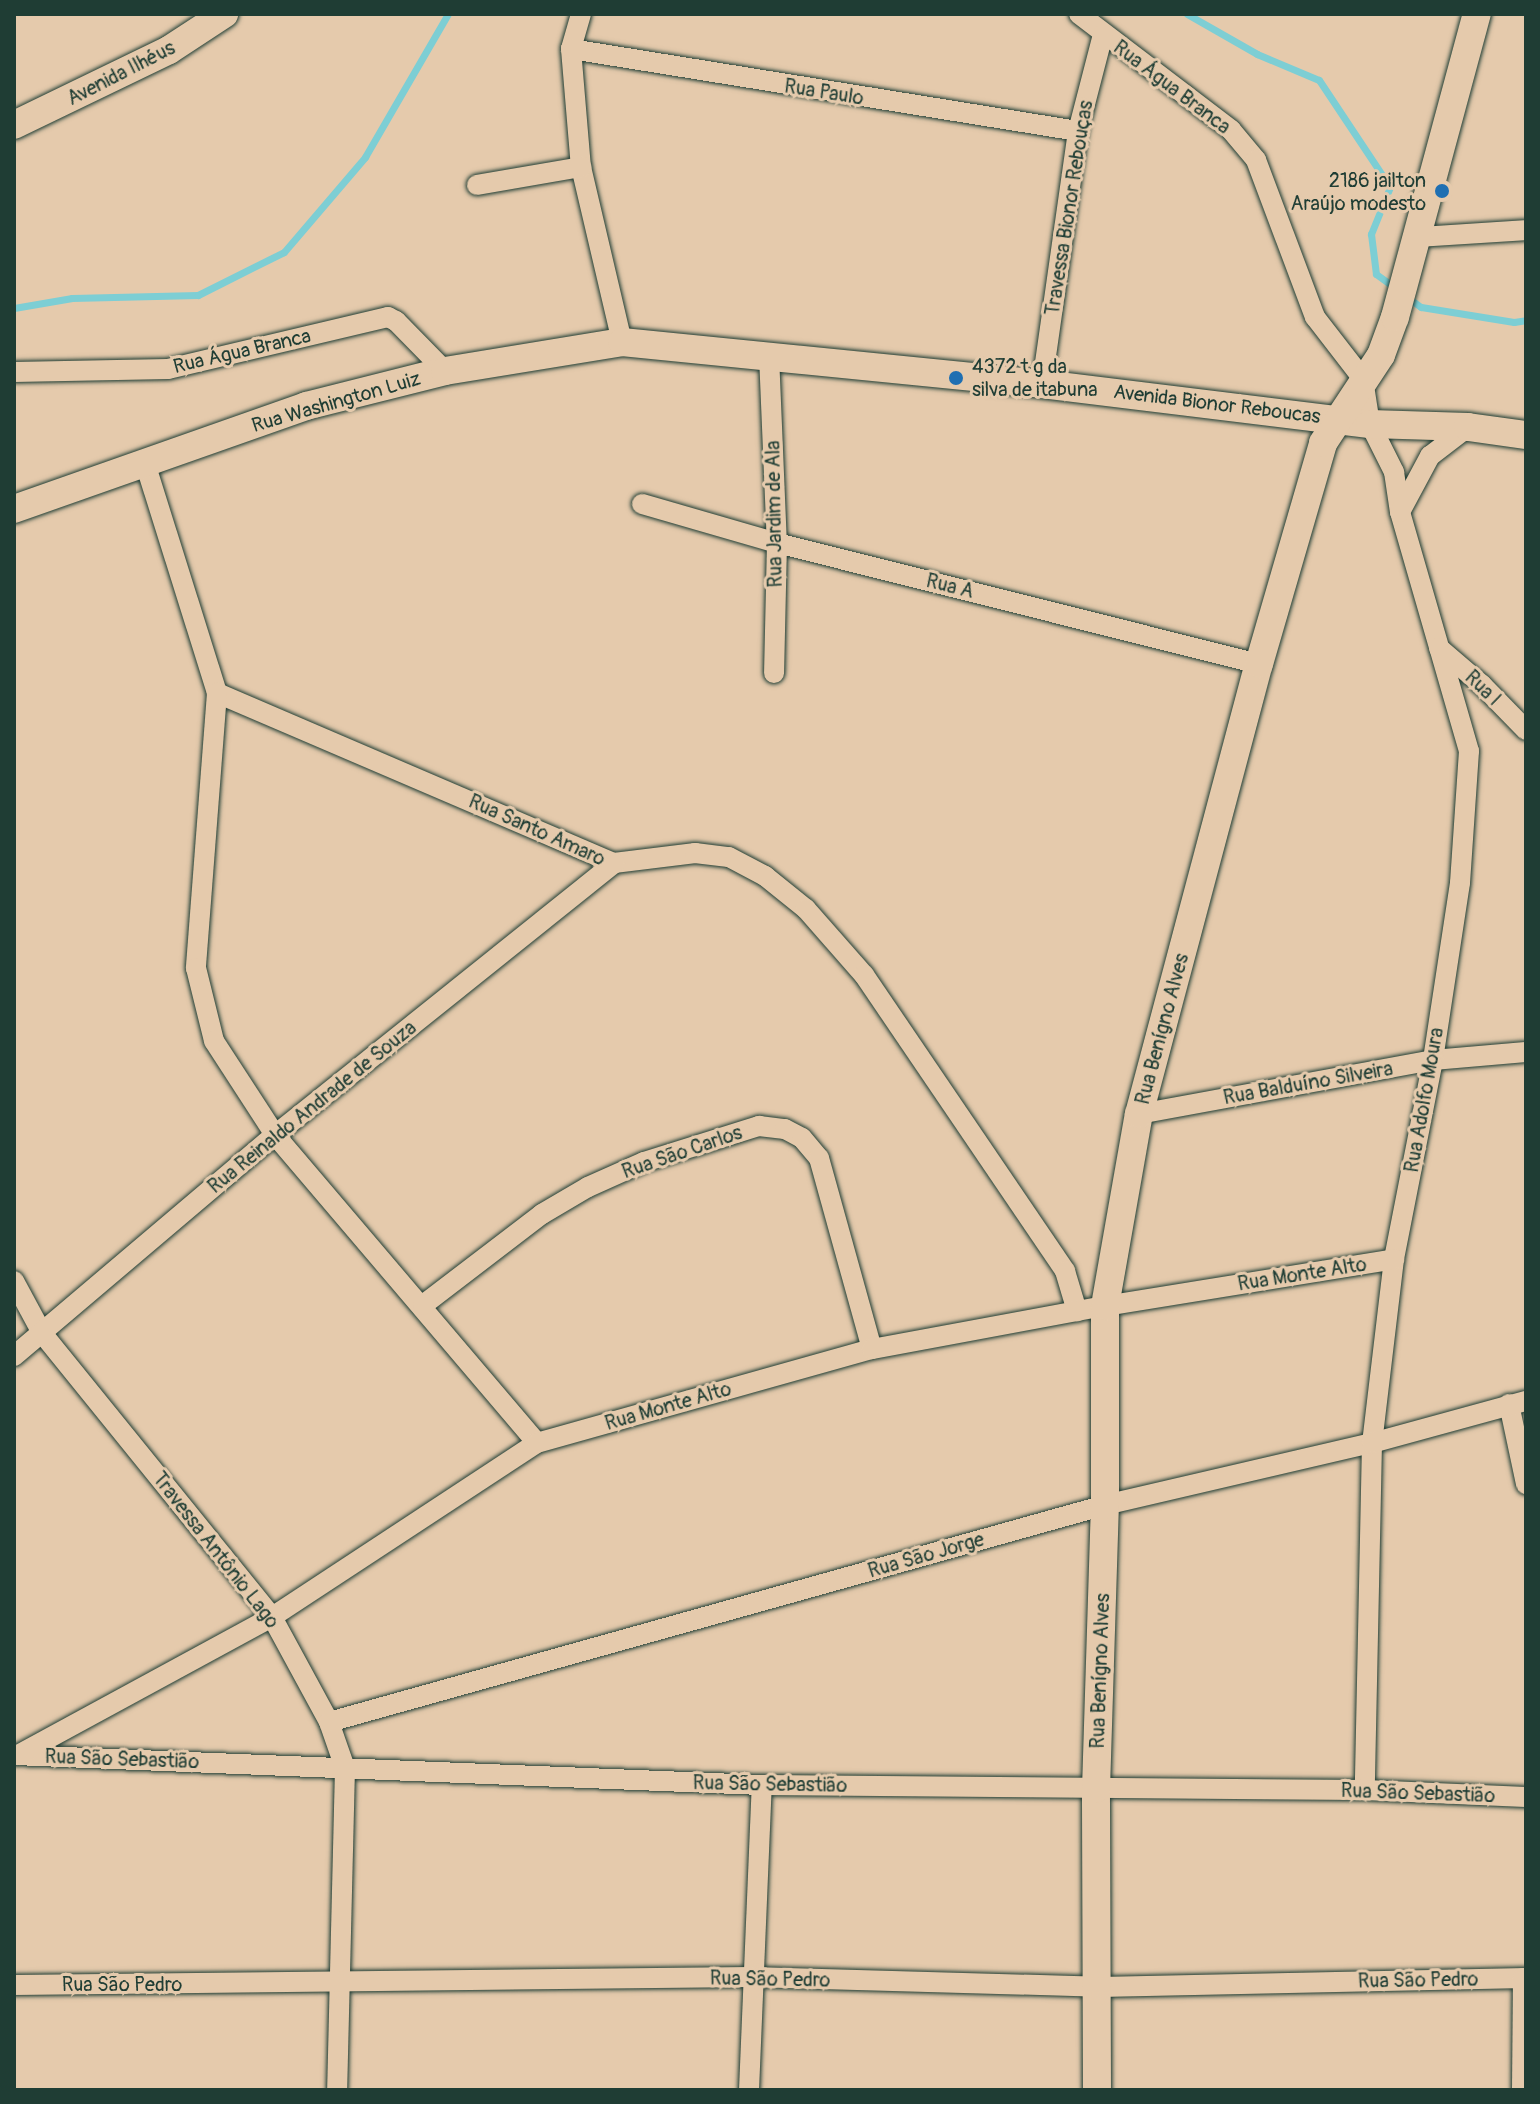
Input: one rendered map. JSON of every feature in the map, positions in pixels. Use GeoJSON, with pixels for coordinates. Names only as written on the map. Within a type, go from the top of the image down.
{"type":"FeatureCollection","features":[{"type":"Feature","properties":{"kind":"street","name":"Avenida Ilhéus"},"geometry":{"type":"LineString","coordinates":[[14,125],[169,50],[224,14]]}},
{"type":"Feature","properties":{"kind":"street"},"geometry":{"type":"LineString","coordinates":[[581,14],[571,49],[581,167],[622,342]]}},
{"type":"Feature","properties":{"kind":"street","name":"Rua Água Branca"},"geometry":{"type":"LineString","coordinates":[[1079,14],[1244,143],[1256,160],[1315,317],[1363,379]]}},
{"type":"Feature","properties":{"kind":"street","name":"Rua Benígno Alves"},"geometry":{"type":"LineString","coordinates":[[1097,2090],[1096,1789],[1105,1505],[1091,1309],[1139,1114],[1259,664],[1323,443],[1381,355],[1419,237],[1477,14]]}},
{"type":"Feature","properties":{"kind":"street","name":"Travessa Bionor Rebouças"},"geometry":{"type":"LineString","coordinates":[[1042,384],[1078,131],[1103,34]]}},
{"type":"Feature","properties":{"kind":"street","name":"Rua Paulo"},"geometry":{"type":"LineString","coordinates":[[571,49],[1078,131]]}},
{"type":"Feature","properties":{"kind":"street"},"geometry":{"type":"LineString","coordinates":[[477,185],[581,167]]}},
{"type":"Feature","properties":{"kind":"street"},"geometry":{"type":"LineString","coordinates":[[1419,237],[1526,230]]}},
{"type":"Feature","properties":{"kind":"street","name":"Rua Água Branca"},"geometry":{"type":"LineString","coordinates":[[14,372],[168,369],[388,317],[396,321],[445,371]]}},
{"type":"Feature","properties":{"kind":"street","name":"Avenida Bionor Reboucas"},"geometry":{"type":"LineString","coordinates":[[622,342],[1042,384],[1370,424],[1468,427],[1526,435]]}},
{"type":"Feature","properties":{"kind":"street","name":"Rua Washington Luiz"},"geometry":{"type":"LineString","coordinates":[[14,509],[306,406],[445,371],[622,342]]}},
{"type":"Feature","properties":{"kind":"street","name":"Rua Jardim de Ala"},"geometry":{"type":"LineString","coordinates":[[769,355],[777,543],[774,673]]}},
{"type":"Feature","properties":{"kind":"street","name":"Rua Adolfo Moura"},"geometry":{"type":"LineString","coordinates":[[1363,379],[1370,424],[1394,472],[1400,512],[1469,751],[1460,883],[1433,1060],[1394,1259],[1372,1443],[1365,1790]]}},
{"type":"Feature","properties":{"kind":"street"},"geometry":{"type":"LineString","coordinates":[[1400,512],[1430,456],[1468,427]]}},
{"type":"Feature","properties":{"kind":"street"},"geometry":{"type":"LineString","coordinates":[[145,463],[217,693],[196,968],[214,1041],[275,1135],[423,1305],[537,1443]]}},
{"type":"Feature","properties":{"kind":"street","name":"Rua A"},"geometry":{"type":"LineString","coordinates":[[642,504],[777,543],[1259,664]]}},
{"type":"Feature","properties":{"kind":"street","name":"Rua I"},"geometry":{"type":"LineString","coordinates":[[1438,647],[1482,685],[1526,730]]}},
{"type":"Feature","properties":{"kind":"street","name":"Rua Santo Amaro"},"geometry":{"type":"LineString","coordinates":[[217,693],[614,863],[695,853],[729,857],[765,876],[806,909],[864,975],[1091,1309]]}},
{"type":"Feature","properties":{"kind":"street","name":"Rua Reinaldo Andrade de Souza"},"geometry":{"type":"LineString","coordinates":[[14,1356],[275,1135],[614,863]]}},
{"type":"Feature","properties":{"kind":"street","name":"Rua Balduíno Silveira"},"geometry":{"type":"LineString","coordinates":[[1139,1114],[1433,1060],[1526,1052]]}},
{"type":"Feature","properties":{"kind":"street","name":"Rua São Carlos"},"geometry":{"type":"LineString","coordinates":[[423,1305],[542,1214],[588,1187],[644,1162],[759,1126],[785,1129],[802,1138],[819,1158],[872,1349]]}},
{"type":"Feature","properties":{"kind":"street","name":"Rua Monte Alto"},"geometry":{"type":"LineString","coordinates":[[16,1755],[272,1617],[537,1443],[872,1349],[1394,1259]]}},
{"type":"Feature","properties":{"kind":"street","name":"Travessa Antônio Lago"},"geometry":{"type":"LineString","coordinates":[[14,1281],[42,1333],[272,1617],[329,1722],[345,1768],[337,2090]]}},
{"type":"Feature","properties":{"kind":"street"},"geometry":{"type":"LineString","coordinates":[[1517,1402],[1526,1484]]}},
{"type":"Feature","properties":{"kind":"street","name":"Rua São Jorge"},"geometry":{"type":"LineString","coordinates":[[329,1722],[1105,1505],[1372,1443],[1517,1402]]}},
{"type":"Feature","properties":{"kind":"street","name":"Rua São Sebastião"},"geometry":{"type":"LineString","coordinates":[[16,1755],[762,1785],[1365,1790],[1526,1797]]}},
{"type":"Feature","properties":{"kind":"street"},"geometry":{"type":"LineString","coordinates":[[749,2090],[751,1977],[762,1785]]}},
{"type":"Feature","properties":{"kind":"street","name":"Rua São Pedro"},"geometry":{"type":"LineString","coordinates":[[14,1985],[751,1977],[1099,1987],[1524,1978]]}},
{"type":"Feature","properties":{"kind":"street"},"geometry":{"type":"LineString","coordinates":[[1522,2090],[1524,1978]]}},
{"type":"Feature","properties":{"kind":"waterway"},"geometry":{"type":"LineString","coordinates":[[14,308],[72,298],[198,295],[284,252],[365,157],[448,14]]}},
{"type":"Feature","properties":{"kind":"waterway"},"geometry":{"type":"LineString","coordinates":[[1187,14],[1257,54],[1319,80],[1390,187],[1371,234],[1376,274],[1394,287]]}},
{"type":"Feature","properties":{"kind":"waterway"},"geometry":{"type":"LineString","coordinates":[[1407,297],[1421,307],[1514,322],[1526,320]]}},
{"type":"Feature","properties":{"kind":"place","name":"2186 jailton Araújo modesto"},"geometry":{"type":"Point","coordinates":[1442,191]}},
{"type":"Feature","properties":{"kind":"place","name":"4372 t g da silva de itabuna"},"geometry":{"type":"Point","coordinates":[956,378]}}]}
